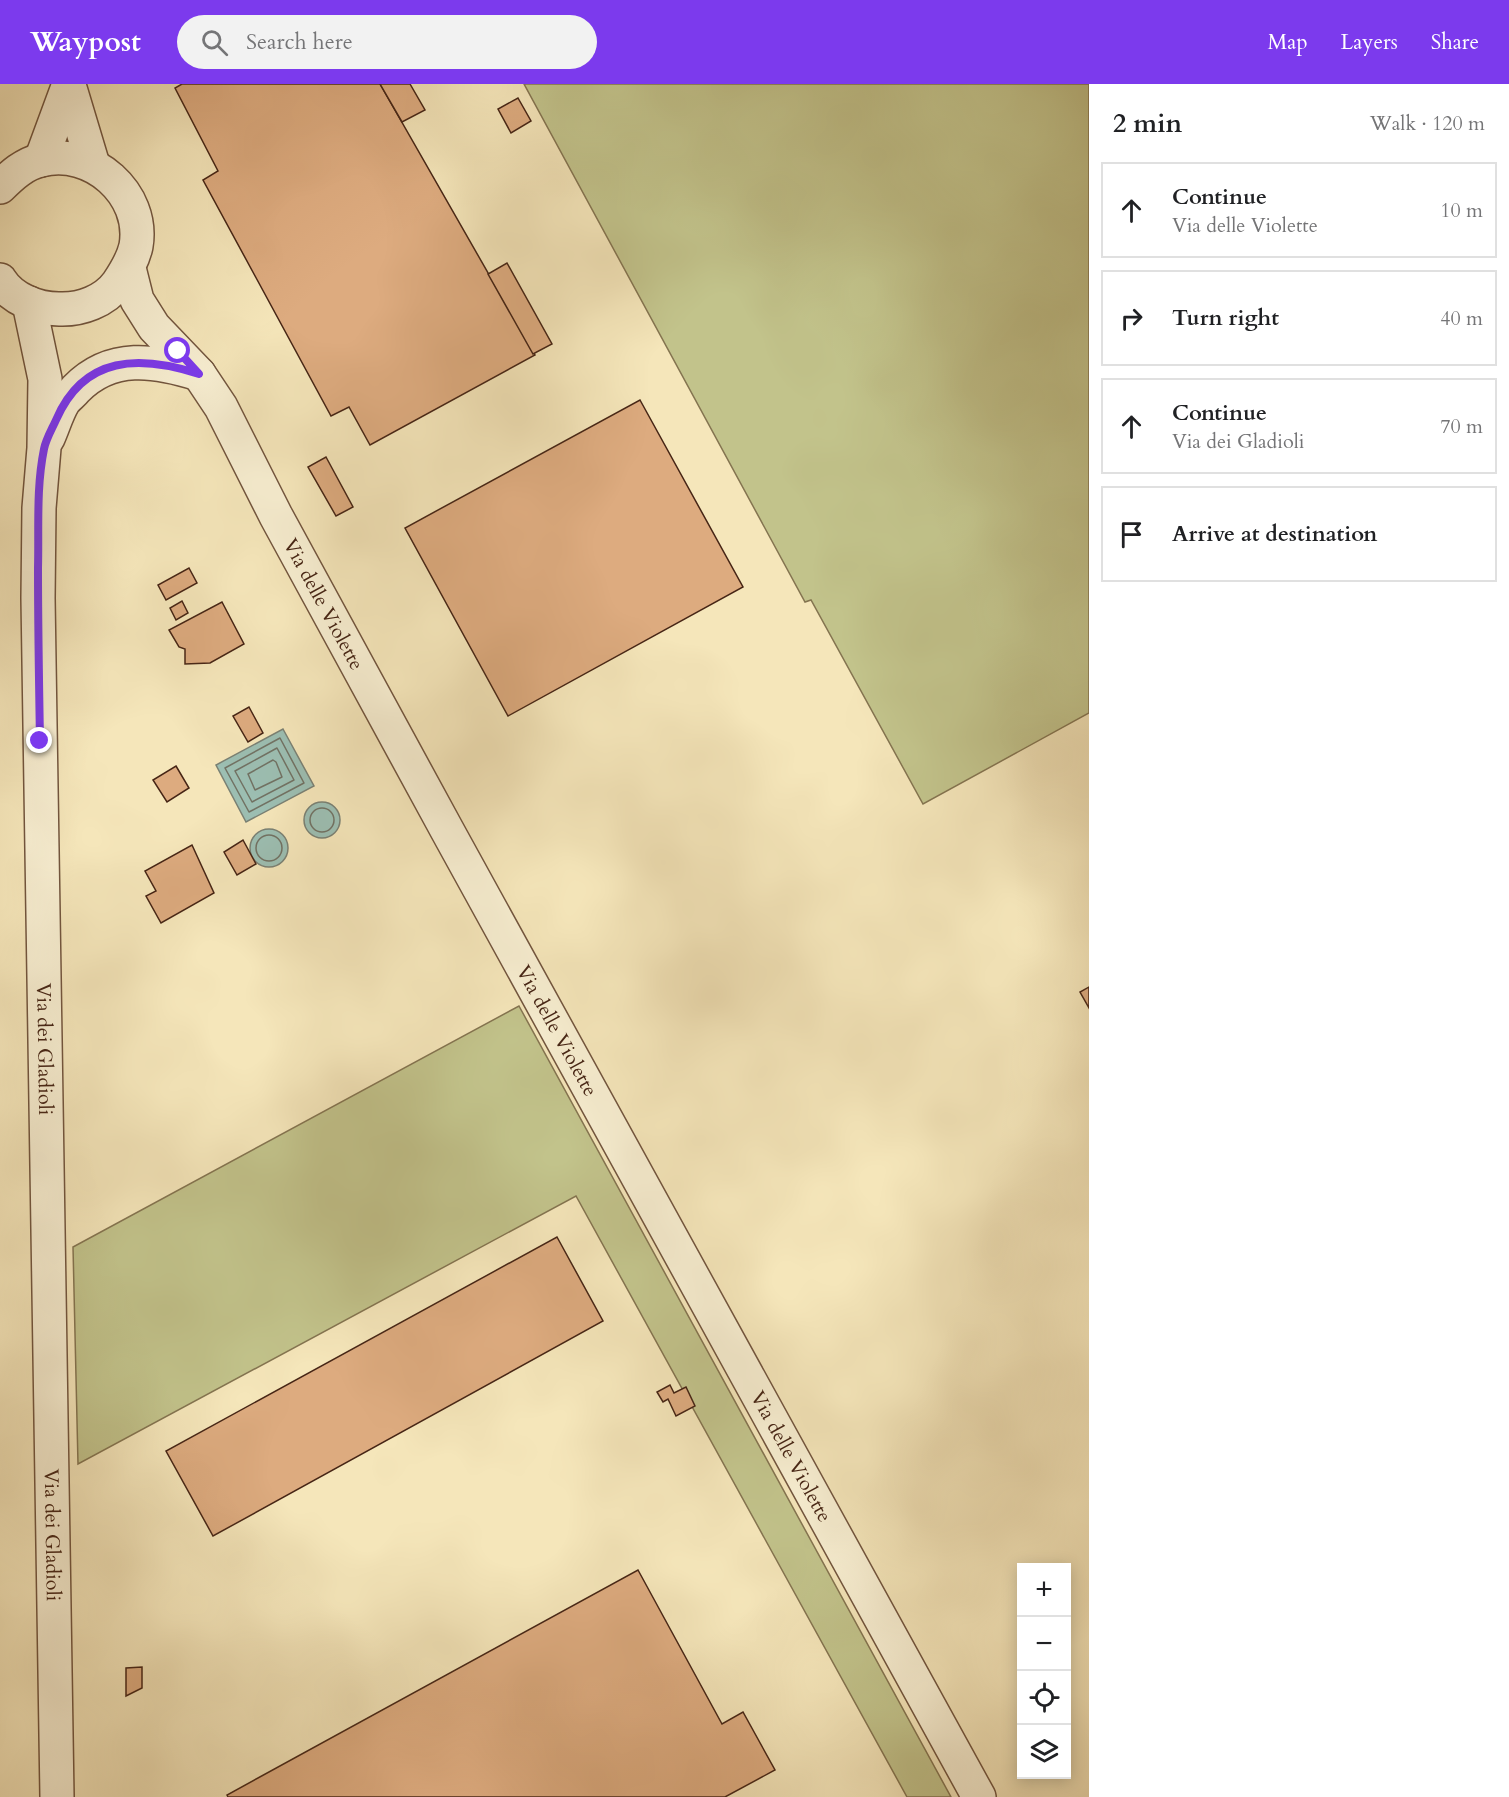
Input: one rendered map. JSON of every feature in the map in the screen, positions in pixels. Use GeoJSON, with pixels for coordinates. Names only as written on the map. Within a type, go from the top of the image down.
{"type":"FeatureCollection","features":[{"type":"Feature","properties":{"kind":"street"},"geometry":{"type":"LineString","coordinates":[[41,160],[69,84]]}},
{"type":"Feature","properties":{"kind":"street"},"geometry":{"type":"LineString","coordinates":[[69,84],[93,165]]}},
{"type":"Feature","properties":{"kind":"street"},"geometry":{"type":"LineString","coordinates":[[0,187],[17,170],[41,160],[67,158],[93,165],[112,178],[128,198],[136,221],[136,245],[129,268],[114,288],[83,306],[45,379]]}},
{"type":"Feature","properties":{"kind":"street","name":"Via delle Violette"},"geometry":{"type":"LineString","coordinates":[[129,268],[137,300],[154,327],[199,374],[221,407],[276,516],[447,830],[979,1797]]}},
{"type":"Feature","properties":{"kind":"street"},"geometry":{"type":"LineString","coordinates":[[0,280],[24,301],[47,309],[112,306],[131,313],[154,327]]}},
{"type":"Feature","properties":{"kind":"street","name":"Via dei Gladioli"},"geometry":{"type":"LineString","coordinates":[[29,303],[45,379],[44,448],[39,508],[38,598],[57,1797]]}},
{"type":"Feature","properties":{"kind":"street"},"geometry":{"type":"LineString","coordinates":[[44,448],[64,402],[86,380],[112,365],[136,362],[175,366],[199,374]]}},
{"type":"Feature","properties":{"kind":"green space"},"geometry":{"type":"Polygon","coordinates":[[[524,84],[1089,84],[1089,713],[923,804],[811,600],[805,602],[524,84]]]}},
{"type":"Feature","properties":{"kind":"green space"},"geometry":{"type":"Polygon","coordinates":[[[519,1006],[951,1797],[907,1797],[576,1196],[78,1464],[73,1247],[519,1006]]]}},
{"type":"Feature","properties":{"kind":"water"},"geometry":{"type":"Polygon","coordinates":[[[283,729],[314,786],[246,822],[216,765],[283,729]]]}},
{"type":"Feature","properties":{"kind":"water"},"geometry":{"type":"Polygon","coordinates":[[[322,802],[335,807],[340,820],[335,833],[322,838],[309,833],[304,820],[309,807],[322,802]]]}},
{"type":"Feature","properties":{"kind":"water"},"geometry":{"type":"Polygon","coordinates":[[[269,829],[282,835],[288,848],[282,861],[269,867],[256,861],[250,848],[256,835],[269,829]]]}},
{"type":"Feature","properties":{"kind":"building"},"geometry":{"type":"Polygon","coordinates":[[[182,84],[380,84],[535,355],[370,445],[349,407],[331,416],[203,180],[218,171],[175,88],[182,84]]]}},
{"type":"Feature","properties":{"kind":"building"},"geometry":{"type":"Polygon","coordinates":[[[380,84],[410,84],[425,110],[402,122],[380,84]]]}},
{"type":"Feature","properties":{"kind":"building"},"geometry":{"type":"Polygon","coordinates":[[[518,98],[531,121],[511,133],[498,109],[518,98]]]}},
{"type":"Feature","properties":{"kind":"building"},"geometry":{"type":"Polygon","coordinates":[[[507,263],[552,344],[533,354],[488,274],[507,263]]]}},
{"type":"Feature","properties":{"kind":"building"},"geometry":{"type":"Polygon","coordinates":[[[640,400],[743,587],[508,716],[405,528],[640,400]]]}},
{"type":"Feature","properties":{"kind":"building"},"geometry":{"type":"Polygon","coordinates":[[[326,457],[353,507],[336,516],[308,467],[326,457]]]}},
{"type":"Feature","properties":{"kind":"building"},"geometry":{"type":"Polygon","coordinates":[[[189,568],[197,583],[166,600],[158,585],[189,568]]]}},
{"type":"Feature","properties":{"kind":"building"},"geometry":{"type":"Polygon","coordinates":[[[182,601],[188,613],[176,620],[170,608],[182,601]]]}},
{"type":"Feature","properties":{"kind":"building"},"geometry":{"type":"Polygon","coordinates":[[[222,602],[244,644],[210,663],[185,664],[185,649],[179,647],[169,630],[222,602]]]}},
{"type":"Feature","properties":{"kind":"building"},"geometry":{"type":"Polygon","coordinates":[[[249,707],[263,733],[248,742],[233,716],[249,707]]]}},
{"type":"Feature","properties":{"kind":"building"},"geometry":{"type":"Polygon","coordinates":[[[176,766],[189,788],[167,802],[153,780],[176,766]]]}},
{"type":"Feature","properties":{"kind":"building"},"geometry":{"type":"Polygon","coordinates":[[[243,840],[256,864],[237,875],[224,852],[243,840]]]}},
{"type":"Feature","properties":{"kind":"building"},"geometry":{"type":"Polygon","coordinates":[[[192,845],[214,893],[161,923],[146,896],[156,891],[145,871],[192,845]]]}},
{"type":"Feature","properties":{"kind":"building"},"geometry":{"type":"Polygon","coordinates":[[[1089,987],[1089,1008],[1080,992],[1089,987]]]}},
{"type":"Feature","properties":{"kind":"building"},"geometry":{"type":"Polygon","coordinates":[[[557,1237],[603,1321],[213,1536],[166,1451],[557,1237]]]}},
{"type":"Feature","properties":{"kind":"building"},"geometry":{"type":"Polygon","coordinates":[[[670,1385],[674,1393],[686,1387],[695,1406],[676,1416],[668,1399],[663,1402],[657,1392],[670,1385]]]}},
{"type":"Feature","properties":{"kind":"building"},"geometry":{"type":"Polygon","coordinates":[[[638,1570],[722,1724],[743,1712],[775,1770],[725,1797],[228,1797],[227,1795],[638,1570]]]}},
{"type":"Feature","properties":{"kind":"building"},"geometry":{"type":"Polygon","coordinates":[[[142,1667],[142,1688],[126,1696],[126,1668],[142,1667]]]}},
{"type":"Feature","properties":{"kind":"route"},"geometry":{"type":"LineString","coordinates":[[40,741],[39,508],[44,448],[64,402],[86,380],[112,365],[136,362],[175,366],[199,374],[178,351]]}}]}
